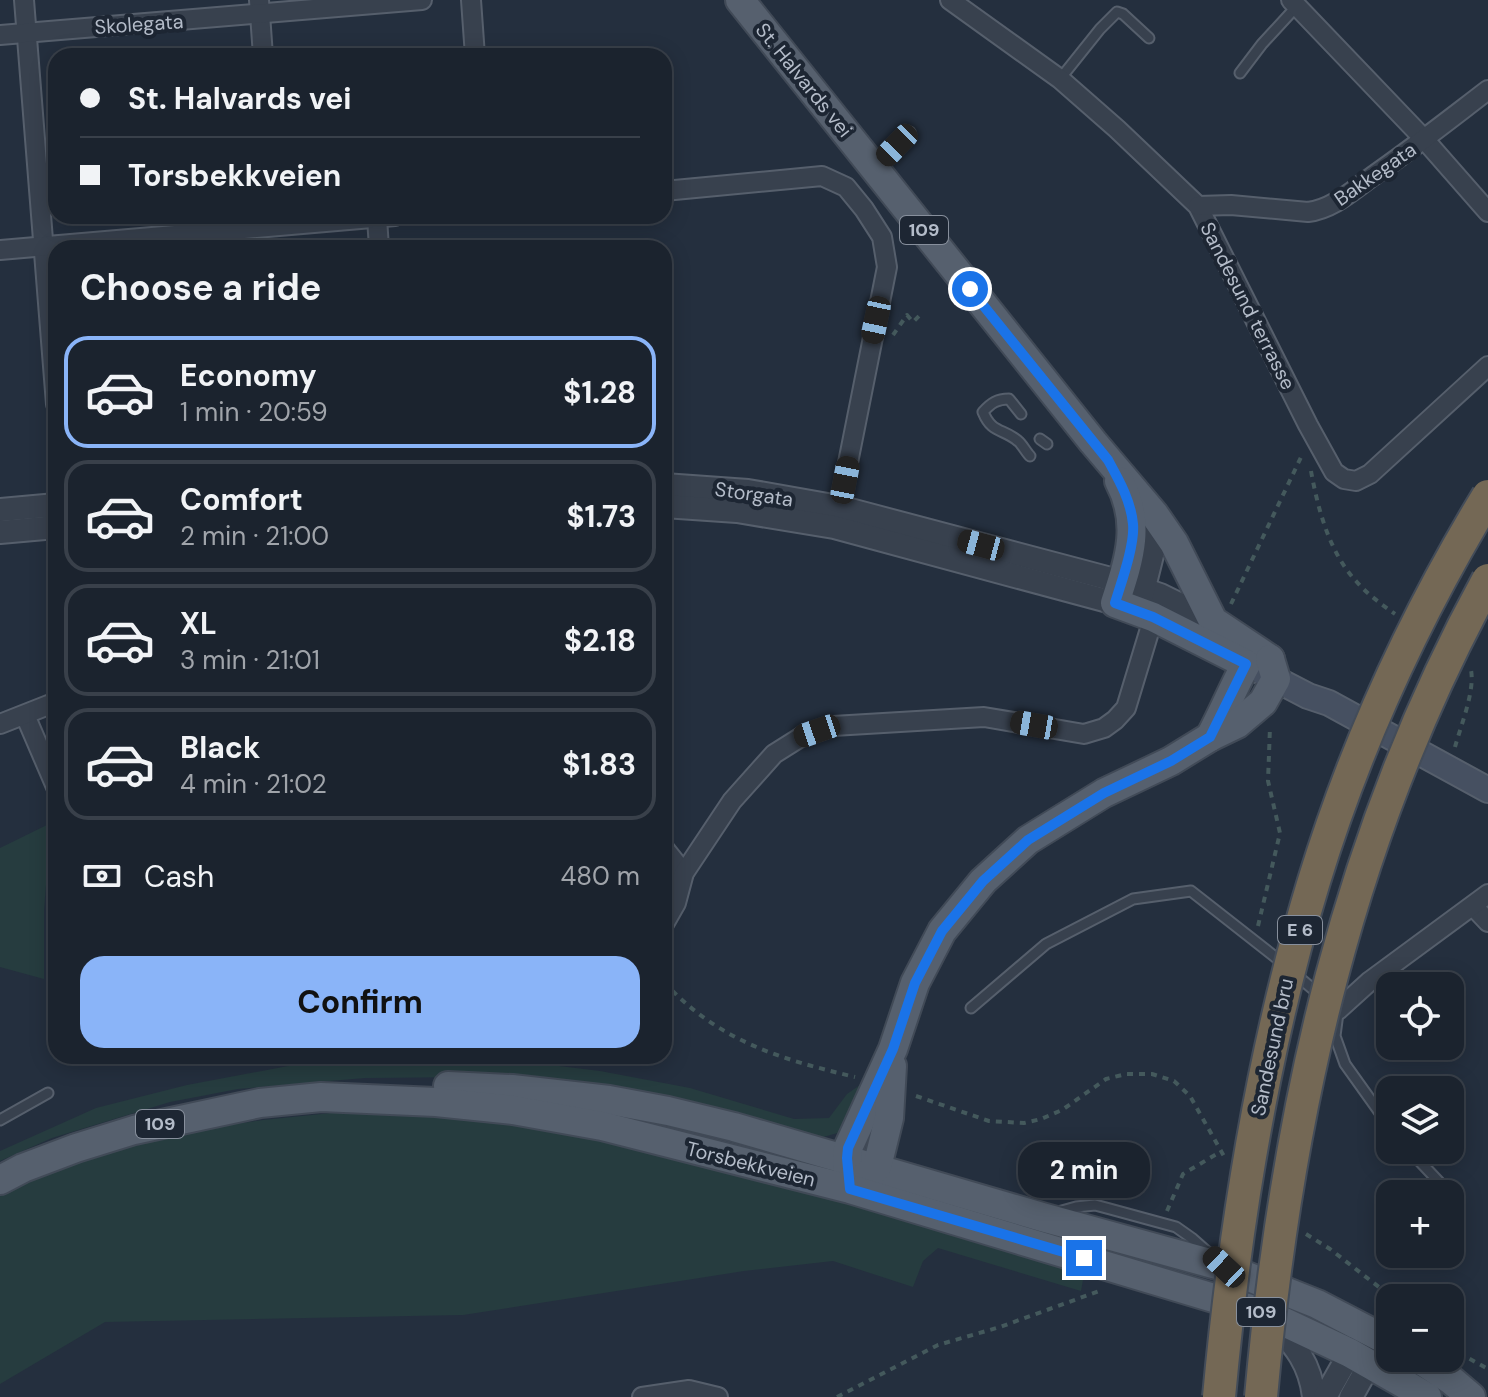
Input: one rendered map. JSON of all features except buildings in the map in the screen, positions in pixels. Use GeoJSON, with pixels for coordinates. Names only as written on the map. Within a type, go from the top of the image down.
{"type":"FeatureCollection","features":[{"type":"Feature","properties":{"kind":"highway","name":"Sandesund bru"},"geometry":{"type":"LineString","coordinates":[[1219,1397],[1255,1128],[1278,1012],[1315,878],[1352,774],[1409,641],[1488,496]]}},
{"type":"Feature","properties":{"kind":"highway","name":"Sandesund bru"},"geometry":{"type":"LineString","coordinates":[[1261,1397],[1273,1279],[1296,1134],[1334,961],[1354,892],[1394,778],[1446,661],[1488,580]]}},
{"type":"Feature","properties":{"kind":"main road","name":"St. Halvards vei"},"geometry":{"type":"LineString","coordinates":[[740,0],[1108,460],[1135,489],[1221,614],[1264,667]]}},
{"type":"Feature","properties":{"kind":"main road","name":"St. Halvards vei"},"geometry":{"type":"LineString","coordinates":[[1108,460],[1124,490],[1133,526],[1138,600],[1264,667],[1308,696],[1329,703],[1488,790]]}},
{"type":"Feature","properties":{"kind":"main road"},"geometry":{"type":"LineString","coordinates":[[850,1189],[848,1148],[893,1049],[915,983],[942,931],[983,881],[1028,840],[1104,793],[1171,761],[1237,724],[1263,702],[1264,667]]}},
{"type":"Feature","properties":{"kind":"main road"},"geometry":{"type":"LineString","coordinates":[[850,1189],[877,1167],[889,1118],[893,1049]]}},
{"type":"Feature","properties":{"kind":"main road","name":"Torsbekkveien"},"geometry":{"type":"LineString","coordinates":[[0,1180],[76,1148],[134,1130],[260,1103],[429,1085],[541,1092],[609,1100],[734,1127],[1224,1267],[1317,1304],[1376,1334]]}},
{"type":"Feature","properties":{"kind":"main road","name":"Torsbekkveien"},"geometry":{"type":"LineString","coordinates":[[328,1097],[436,1102],[602,1126],[850,1189],[1267,1314],[1360,1358],[1427,1397]]}},
{"type":"Feature","properties":{"kind":"main road"},"geometry":{"type":"LineString","coordinates":[[1439,1372],[1471,1397]]}},
{"type":"Feature","properties":{"kind":"street"},"geometry":{"type":"LineString","coordinates":[[24,0],[48,299]]}},
{"type":"Feature","properties":{"kind":"street","name":"Skolegata"},"geometry":{"type":"LineString","coordinates":[[0,35],[259,7],[422,0]]}},
{"type":"Feature","properties":{"kind":"street"},"geometry":{"type":"LineString","coordinates":[[471,0],[474,48]]}},
{"type":"Feature","properties":{"kind":"street","name":"Sandesund terrasse"},"geometry":{"type":"LineString","coordinates":[[950,0],[1060,79],[1198,206],[1308,425],[1334,472],[1344,479],[1356,481],[1370,474],[1488,366]]}},
{"type":"Feature","properties":{"kind":"street"},"geometry":{"type":"LineString","coordinates":[[1294,3],[1424,139],[1488,212]]}},
{"type":"Feature","properties":{"kind":"street"},"geometry":{"type":"LineString","coordinates":[[259,7],[262,48]]}},
{"type":"Feature","properties":{"kind":"street","name":"Bakkegata"},"geometry":{"type":"LineString","coordinates":[[1198,206],[1317,211],[1339,200],[1488,90]]}},
{"type":"Feature","properties":{"kind":"street"},"geometry":{"type":"LineString","coordinates":[[672,190],[822,176],[846,187],[882,237],[887,267],[837,517]]}},
{"type":"Feature","properties":{"kind":"street"},"geometry":{"type":"LineString","coordinates":[[99,240],[246,224]]}},
{"type":"Feature","properties":{"kind":"street"},"geometry":{"type":"LineString","coordinates":[[0,250],[48,246]]}},
{"type":"Feature","properties":{"kind":"street","name":"Storgata"},"geometry":{"type":"LineString","coordinates":[[672,486],[748,491],[1138,600]]}},
{"type":"Feature","properties":{"kind":"street"},"geometry":{"type":"LineString","coordinates":[[0,510],[48,506]]}},
{"type":"Feature","properties":{"kind":"street","name":"Storgata"},"geometry":{"type":"LineString","coordinates":[[672,507],[837,517]]}},
{"type":"Feature","properties":{"kind":"street"},"geometry":{"type":"LineString","coordinates":[[672,910],[684,873],[732,801],[774,754],[801,737],[833,726],[984,717],[1084,734],[1104,728],[1115,720],[1126,708],[1138,600],[1155,543],[1154,514]]}},
{"type":"Feature","properties":{"kind":"street"},"geometry":{"type":"LineString","coordinates":[[0,532],[48,528]]}},
{"type":"Feature","properties":{"kind":"street","name":"St. Halvards vei"},"geometry":{"type":"LineString","coordinates":[[1138,600],[1221,614]]}},
{"type":"Feature","properties":{"kind":"street"},"geometry":{"type":"LineString","coordinates":[[0,724],[48,705]]}},
{"type":"Feature","properties":{"kind":"street"},"geometry":{"type":"LineString","coordinates":[[25,715],[48,768]]}},
{"type":"Feature","properties":{"kind":"street"},"geometry":{"type":"LineString","coordinates":[[672,858],[684,873]]}},
{"type":"Feature","properties":{"kind":"street"},"geometry":{"type":"LineString","coordinates":[[1338,1010],[1370,981],[1481,900],[1488,922]]}},
{"type":"Feature","properties":{"kind":"street"},"geometry":{"type":"LineString","coordinates":[[1267,1314],[1299,1350],[1309,1369],[1314,1397]]}},
{"type":"Feature","properties":{"kind":"street"},"geometry":{"type":"LineString","coordinates":[[1325,1397],[1376,1342]]}},
{"type":"Feature","properties":{"kind":"street"},"geometry":{"type":"LineString","coordinates":[[1351,1397],[1360,1358]]}},
{"type":"Feature","properties":{"kind":"street"},"geometry":{"type":"LineString","coordinates":[[642,1397],[689,1390],[718,1397]]}},
{"type":"Feature","properties":{"kind":"lane"},"geometry":{"type":"LineString","coordinates":[[1240,73],[1294,3]]}},
{"type":"Feature","properties":{"kind":"lane"},"geometry":{"type":"LineString","coordinates":[[1060,79],[1117,12],[1149,38]]}},
{"type":"Feature","properties":{"kind":"lane"},"geometry":{"type":"LineString","coordinates":[[874,167],[910,132]]}},
{"type":"Feature","properties":{"kind":"lane"},"geometry":{"type":"LineString","coordinates":[[1021,414],[1009,399],[998,399],[983,412],[988,423],[1018,440],[1030,456]]}},
{"type":"Feature","properties":{"kind":"lane"},"geometry":{"type":"LineString","coordinates":[[971,1008],[1046,944],[1133,899],[1191,891],[1338,1010],[1335,1036],[1345,1064],[1376,1107]]}},
{"type":"Feature","properties":{"kind":"lane"},"geometry":{"type":"LineString","coordinates":[[0,1120],[48,1093]]}},
{"type":"Feature","properties":{"kind":"lane"},"geometry":{"type":"LineString","coordinates":[[1422,1164],[1437,1180]]}},
{"type":"Feature","properties":{"kind":"path"},"geometry":{"type":"LineString","coordinates":[[889,344],[907,315],[913,322],[919,316]]}},
{"type":"Feature","properties":{"kind":"path"},"geometry":{"type":"LineString","coordinates":[[1221,614],[1307,445],[1327,531],[1338,557],[1356,581],[1395,614]]}},
{"type":"Feature","properties":{"kind":"path"},"geometry":{"type":"LineString","coordinates":[[1453,752],[1470,693],[1473,674],[1468,660]]}},
{"type":"Feature","properties":{"kind":"path"},"geometry":{"type":"LineString","coordinates":[[1255,940],[1280,833],[1268,781],[1271,721]]}},
{"type":"Feature","properties":{"kind":"path"},"geometry":{"type":"LineString","coordinates":[[672,991],[711,1025],[751,1046],[856,1078]]}},
{"type":"Feature","properties":{"kind":"path"},"geometry":{"type":"LineString","coordinates":[[916,1096],[989,1121],[1024,1123],[1062,1110],[1106,1079],[1126,1074],[1152,1074],[1174,1081],[1190,1096],[1229,1164]]}},
{"type":"Feature","properties":{"kind":"path"},"geometry":{"type":"LineString","coordinates":[[1165,1215],[1183,1174],[1220,1152]]}},
{"type":"Feature","properties":{"kind":"path"},"geometry":{"type":"LineString","coordinates":[[1296,1227],[1376,1285]]}},
{"type":"Feature","properties":{"kind":"path"},"geometry":{"type":"LineString","coordinates":[[837,1397],[938,1345],[1000,1327],[1108,1288]]}},
{"type":"Feature","properties":{"kind":"path"},"geometry":{"type":"LineString","coordinates":[[1464,1356],[1488,1369]]}},
{"type":"Feature","properties":{"kind":"green space"},"geometry":{"type":"Polygon","coordinates":[[[48,824],[44,979],[0,967],[0,848],[48,824]]]}},
{"type":"Feature","properties":{"kind":"green space"},"geometry":{"type":"Polygon","coordinates":[[[299,1064],[542,1064],[690,1088],[794,1119],[829,1118],[847,1094],[860,1085],[864,1086],[841,1132],[820,1138],[474,1077],[365,1078],[238,1089],[170,1102],[52,1138],[0,1161],[0,1151],[96,1108],[187,1085],[299,1064]]]}},
{"type":"Feature","properties":{"kind":"green space"},"geometry":{"type":"Polygon","coordinates":[[[360,1110],[478,1116],[594,1134],[833,1195],[1069,1269],[1069,1275],[1083,1280],[1081,1291],[938,1248],[923,1261],[913,1287],[833,1261],[744,1271],[463,1315],[105,1322],[0,1384],[0,1196],[94,1157],[184,1132],[360,1110]]]}},
{"type":"Feature","properties":{"kind":"route"},"geometry":{"type":"LineString","coordinates":[[970,289],[1108,460],[1124,490],[1133,526],[1115,603],[1153,617],[1246,664],[1210,737],[1171,761],[1104,793],[1028,840],[983,881],[942,931],[915,983],[893,1049],[848,1148],[850,1189],[1084,1258]]}}]}
